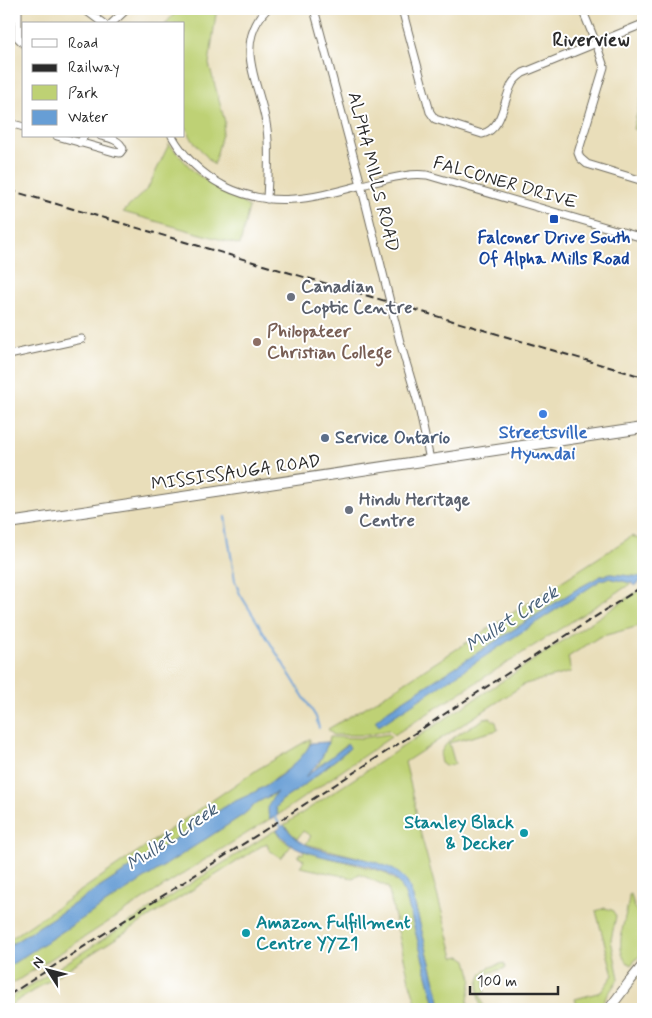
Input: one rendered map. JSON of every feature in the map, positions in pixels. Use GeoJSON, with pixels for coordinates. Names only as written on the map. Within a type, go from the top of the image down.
{"type":"FeatureCollection","features":[{"type":"Feature","properties":{"kind":"main road","name":"MISSISSAUGA ROAD"},"geometry":{"type":"LineString","coordinates":[[9,523],[643,428]]}},
{"type":"Feature","properties":{"kind":"street"},"geometry":{"type":"LineString","coordinates":[[18,9],[18,38],[22,42]]}},
{"type":"Feature","properties":{"kind":"street"},"geometry":{"type":"LineString","coordinates":[[84,9],[101,22]]}},
{"type":"Feature","properties":{"kind":"street"},"geometry":{"type":"LineString","coordinates":[[113,22],[127,9]]}},
{"type":"Feature","properties":{"kind":"street"},"geometry":{"type":"LineString","coordinates":[[267,9],[252,29],[249,56],[267,129],[267,199]]}},
{"type":"Feature","properties":{"kind":"street","name":"ALPHA MILLS ROAD"},"geometry":{"type":"LineString","coordinates":[[314,9],[362,185],[400,342],[418,403],[430,460]]}},
{"type":"Feature","properties":{"kind":"street"},"geometry":{"type":"LineString","coordinates":[[402,9],[430,112],[435,119],[482,134],[493,130],[496,126],[512,82],[523,73],[643,24]]}},
{"type":"Feature","properties":{"kind":"street"},"geometry":{"type":"LineString","coordinates":[[582,9],[604,67],[578,152],[580,158],[587,164],[643,180]]}},
{"type":"Feature","properties":{"kind":"street"},"geometry":{"type":"LineString","coordinates":[[9,123],[22,126]]}},
{"type":"Feature","properties":{"kind":"street"},"geometry":{"type":"LineString","coordinates":[[82,139],[120,153],[123,149],[122,144],[108,138]]}},
{"type":"Feature","properties":{"kind":"street","name":"FALCONER DRIVE"},"geometry":{"type":"LineString","coordinates":[[173,138],[184,153],[210,177],[233,190],[251,196],[267,199],[300,199],[407,174],[427,175],[643,238]]}},
{"type":"Feature","properties":{"kind":"street"},"geometry":{"type":"LineString","coordinates":[[9,355],[82,339]]}},
{"type":"Feature","properties":{"kind":"street"},"geometry":{"type":"LineString","coordinates":[[609,1009],[624,987],[643,965]]}},
{"type":"Feature","properties":{"kind":"green space"},"geometry":{"type":"Polygon","coordinates":[[[179,9],[220,9],[216,14],[209,64],[225,122],[214,165],[193,141],[185,126],[185,22],[167,22],[179,9]]]}},
{"type":"Feature","properties":{"kind":"green space"},"geometry":{"type":"Polygon","coordinates":[[[643,91],[643,132],[633,129],[643,91]]]}},
{"type":"Feature","properties":{"kind":"green space"},"geometry":{"type":"Polygon","coordinates":[[[169,144],[195,173],[249,207],[240,245],[123,212],[148,188],[169,144]]]}},
{"type":"Feature","properties":{"kind":"green space"},"geometry":{"type":"Polygon","coordinates":[[[632,536],[643,541],[643,577],[610,574],[601,576],[577,589],[388,710],[376,721],[379,725],[601,580],[608,578],[632,583],[394,735],[389,730],[369,735],[333,735],[328,729],[376,701],[632,536]]]}},
{"type":"Feature","properties":{"kind":"green space"},"geometry":{"type":"Polygon","coordinates":[[[643,588],[643,625],[599,637],[568,657],[571,672],[525,684],[405,762],[417,820],[454,957],[461,956],[467,960],[472,979],[468,1009],[442,1009],[413,897],[392,869],[365,859],[306,844],[311,836],[303,831],[297,839],[284,825],[643,588]]]}},
{"type":"Feature","properties":{"kind":"green space"},"geometry":{"type":"Polygon","coordinates":[[[490,718],[496,722],[498,730],[449,743],[455,764],[445,766],[441,763],[440,756],[448,743],[470,727],[484,719],[490,718]]]}},
{"type":"Feature","properties":{"kind":"green space"},"geometry":{"type":"Polygon","coordinates":[[[389,734],[391,737],[278,815],[276,808],[281,801],[302,787],[350,748],[347,744],[313,772],[319,764],[330,737],[362,738],[389,734]]]}},
{"type":"Feature","properties":{"kind":"green space"},"geometry":{"type":"Polygon","coordinates":[[[310,739],[309,746],[304,754],[276,778],[251,794],[226,806],[9,946],[9,940],[258,769],[310,739]]]}},
{"type":"Feature","properties":{"kind":"green space"},"geometry":{"type":"Polygon","coordinates":[[[278,792],[268,814],[270,819],[9,986],[9,966],[243,815],[258,802],[278,792]]]}},
{"type":"Feature","properties":{"kind":"green space"},"geometry":{"type":"Polygon","coordinates":[[[277,830],[281,838],[291,846],[281,858],[269,850],[267,843],[9,1006],[9,999],[277,830]]]}},
{"type":"Feature","properties":{"kind":"green space"},"geometry":{"type":"Polygon","coordinates":[[[304,851],[384,872],[401,885],[406,897],[436,1009],[418,1009],[409,980],[388,887],[359,874],[353,878],[300,867],[304,860],[298,857],[304,851]]]}},
{"type":"Feature","properties":{"kind":"green space"},"geometry":{"type":"Polygon","coordinates":[[[631,894],[634,906],[643,919],[643,952],[631,965],[621,952],[621,942],[629,895],[631,894]]]}},
{"type":"Feature","properties":{"kind":"green space"},"geometry":{"type":"Polygon","coordinates":[[[605,908],[612,910],[616,916],[611,940],[619,978],[598,1009],[578,1009],[575,999],[601,992],[613,975],[596,911],[605,908]]]}},
{"type":"Feature","properties":{"kind":"green space"},"geometry":{"type":"Polygon","coordinates":[[[504,963],[506,968],[485,974],[485,993],[480,994],[484,1009],[481,1009],[478,989],[482,974],[489,968],[504,963]]]}},
{"type":"Feature","properties":{"kind":"water"},"geometry":{"type":"Polygon","coordinates":[[[610,574],[643,577],[643,579],[634,586],[632,583],[608,578],[601,580],[379,726],[375,721],[388,710],[577,589],[601,576],[610,574]]]}},
{"type":"Feature","properties":{"kind":"water"},"geometry":{"type":"Polygon","coordinates":[[[328,742],[319,761],[305,777],[348,744],[350,748],[302,787],[281,801],[276,808],[278,815],[270,819],[268,811],[270,801],[277,792],[258,802],[243,815],[9,966],[9,946],[226,806],[276,779],[300,758],[311,743],[328,742]]]}},
{"type":"Feature","properties":{"kind":"water"},"geometry":{"type":"Polygon","coordinates":[[[284,825],[294,836],[307,845],[376,862],[389,867],[407,882],[413,897],[442,1009],[436,1009],[406,897],[401,886],[391,876],[377,869],[303,851],[288,842],[277,830],[284,825]]]}},
{"type":"Feature","properties":{"kind":"waterway"},"geometry":{"type":"LineString","coordinates":[[225,517],[235,581],[240,594],[316,717],[319,728]]}},
{"type":"Feature","properties":{"kind":"waterway"},"geometry":{"type":"LineString","coordinates":[[274,815],[282,828]]}},
{"type":"Feature","properties":{"kind":"railway"},"geometry":{"type":"LineString","coordinates":[[9,190],[643,377]]}},
{"type":"Feature","properties":{"kind":"railway"},"geometry":{"type":"LineString","coordinates":[[9,995],[643,586]]}},
{"type":"Feature","properties":{"kind":"place","name":"Falconer Drive South Of Alpha Mills Road"},"geometry":{"type":"Point","coordinates":[554,219]}},
{"type":"Feature","properties":{"kind":"place","name":"Canadian Coptic Centre"},"geometry":{"type":"Point","coordinates":[291,297]}},
{"type":"Feature","properties":{"kind":"place","name":"Philopateer Christian College"},"geometry":{"type":"Point","coordinates":[257,342]}},
{"type":"Feature","properties":{"kind":"place","name":"Streetsville Hyundai"},"geometry":{"type":"Point","coordinates":[543,414]}},
{"type":"Feature","properties":{"kind":"place","name":"Service Ontario"},"geometry":{"type":"Point","coordinates":[325,438]}},
{"type":"Feature","properties":{"kind":"place","name":"Hindu Heritage Centre"},"geometry":{"type":"Point","coordinates":[349,510]}},
{"type":"Feature","properties":{"kind":"place","name":"Stanley Black & Decker"},"geometry":{"type":"Point","coordinates":[524,833]}},
{"type":"Feature","properties":{"kind":"place","name":"Amazon Fulfillment Centre YYZ1"},"geometry":{"type":"Point","coordinates":[246,933]}},
{"type":"Feature","properties":{"kind":"district","name":"Riverview"},"geometry":{"type":"Point","coordinates":[591,40]}},
{"type":"Feature","properties":{"kind":"water label","name":"Mullet Creek"},"geometry":{"type":"Point","coordinates":[512,619]}},
{"type":"Feature","properties":{"kind":"water label","name":"Mullet Creek"},"geometry":{"type":"Point","coordinates":[172,837]}}]}
